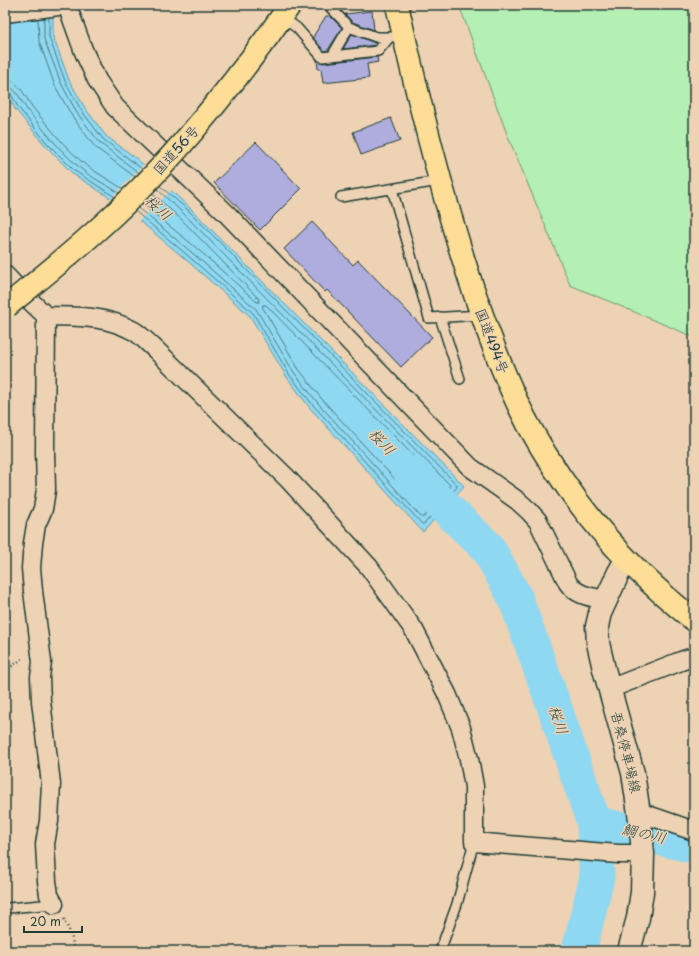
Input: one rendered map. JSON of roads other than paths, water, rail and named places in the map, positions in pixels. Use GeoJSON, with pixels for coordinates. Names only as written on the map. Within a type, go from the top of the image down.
{"type":"FeatureCollection","features":[{"type":"Feature","properties":{"kind":"highway","name":"国道494号"},"geometry":{"type":"LineString","coordinates":[[397,5],[396,36],[460,248],[482,315],[506,376],[529,425],[566,485],[606,537],[626,560],[656,589],[694,620]]}},
{"type":"Feature","properties":{"kind":"highway","name":"国道56号"},"geometry":{"type":"LineString","coordinates":[[6,306],[61,262],[140,190],[202,121],[286,11]]}},
{"type":"Feature","properties":{"kind":"main road","name":"吾桑停車場線"},"geometry":{"type":"LineString","coordinates":[[626,560],[600,613],[598,643],[633,773],[640,816],[642,892],[638,918],[628,951]]}},
{"type":"Feature","properties":{"kind":"street"},"geometry":{"type":"LineString","coordinates":[[5,13],[63,6],[97,80],[115,106],[227,214],[470,467],[518,501],[529,511],[538,521],[568,583],[573,590],[606,600]]}},
{"type":"Feature","properties":{"kind":"street"},"geometry":{"type":"LineString","coordinates":[[5,274],[46,316],[88,317],[111,321],[135,332],[155,349],[287,478],[369,567],[414,630],[447,694],[461,728],[470,759],[474,786],[474,842],[618,854],[642,849]]}},
{"type":"Feature","properties":{"kind":"street"},"geometry":{"type":"LineString","coordinates":[[46,316],[46,490],[43,509],[36,524],[31,568],[32,591],[42,662],[40,677],[41,701],[51,784],[49,821],[45,844],[47,881],[54,904]]}},
{"type":"Feature","properties":{"kind":"street"},"geometry":{"type":"LineString","coordinates":[[610,689],[686,659],[694,658]]}},
{"type":"Feature","properties":{"kind":"street"},"geometry":{"type":"LineString","coordinates":[[640,816],[694,831]]}},
{"type":"Feature","properties":{"kind":"lane"},"geometry":{"type":"LineString","coordinates":[[328,5],[349,27],[376,37],[396,36]]}},
{"type":"Feature","properties":{"kind":"lane"},"geometry":{"type":"LineString","coordinates":[[286,11],[297,28],[322,57],[378,51],[396,36]]}},
{"type":"Feature","properties":{"kind":"lane"},"geometry":{"type":"LineString","coordinates":[[332,56],[349,27]]}},
{"type":"Feature","properties":{"kind":"lane"},"geometry":{"type":"LineString","coordinates":[[341,197],[439,181]]}},
{"type":"Feature","properties":{"kind":"lane"},"geometry":{"type":"LineString","coordinates":[[392,189],[429,318],[482,315]]}},
{"type":"Feature","properties":{"kind":"lane"},"geometry":{"type":"LineString","coordinates":[[440,317],[460,379]]}},
{"type":"Feature","properties":{"kind":"lane"},"geometry":{"type":"LineString","coordinates":[[440,951],[457,904],[474,842]]}},
{"type":"Feature","properties":{"kind":"lane"},"geometry":{"type":"LineString","coordinates":[[8,908],[54,904]]}},
{"type":"Feature","properties":{"kind":"water"},"geometry":{"type":"Polygon","coordinates":[[[5,5],[53,5],[53,36],[69,80],[85,108],[106,136],[136,158],[190,208],[464,486],[423,532],[310,408],[286,376],[250,316],[183,257],[118,203],[73,174],[45,145],[15,109],[5,91],[5,5]]]}},
{"type":"Feature","properties":{"kind":"waterway","name":"桜川"},"geometry":{"type":"LineString","coordinates":[[411,473],[488,548],[515,597],[554,706],[594,823],[597,877],[579,951]]}},
{"type":"Feature","properties":{"kind":"waterway","name":"鯛の川"},"geometry":{"type":"LineString","coordinates":[[594,823],[694,846]]}}]}
